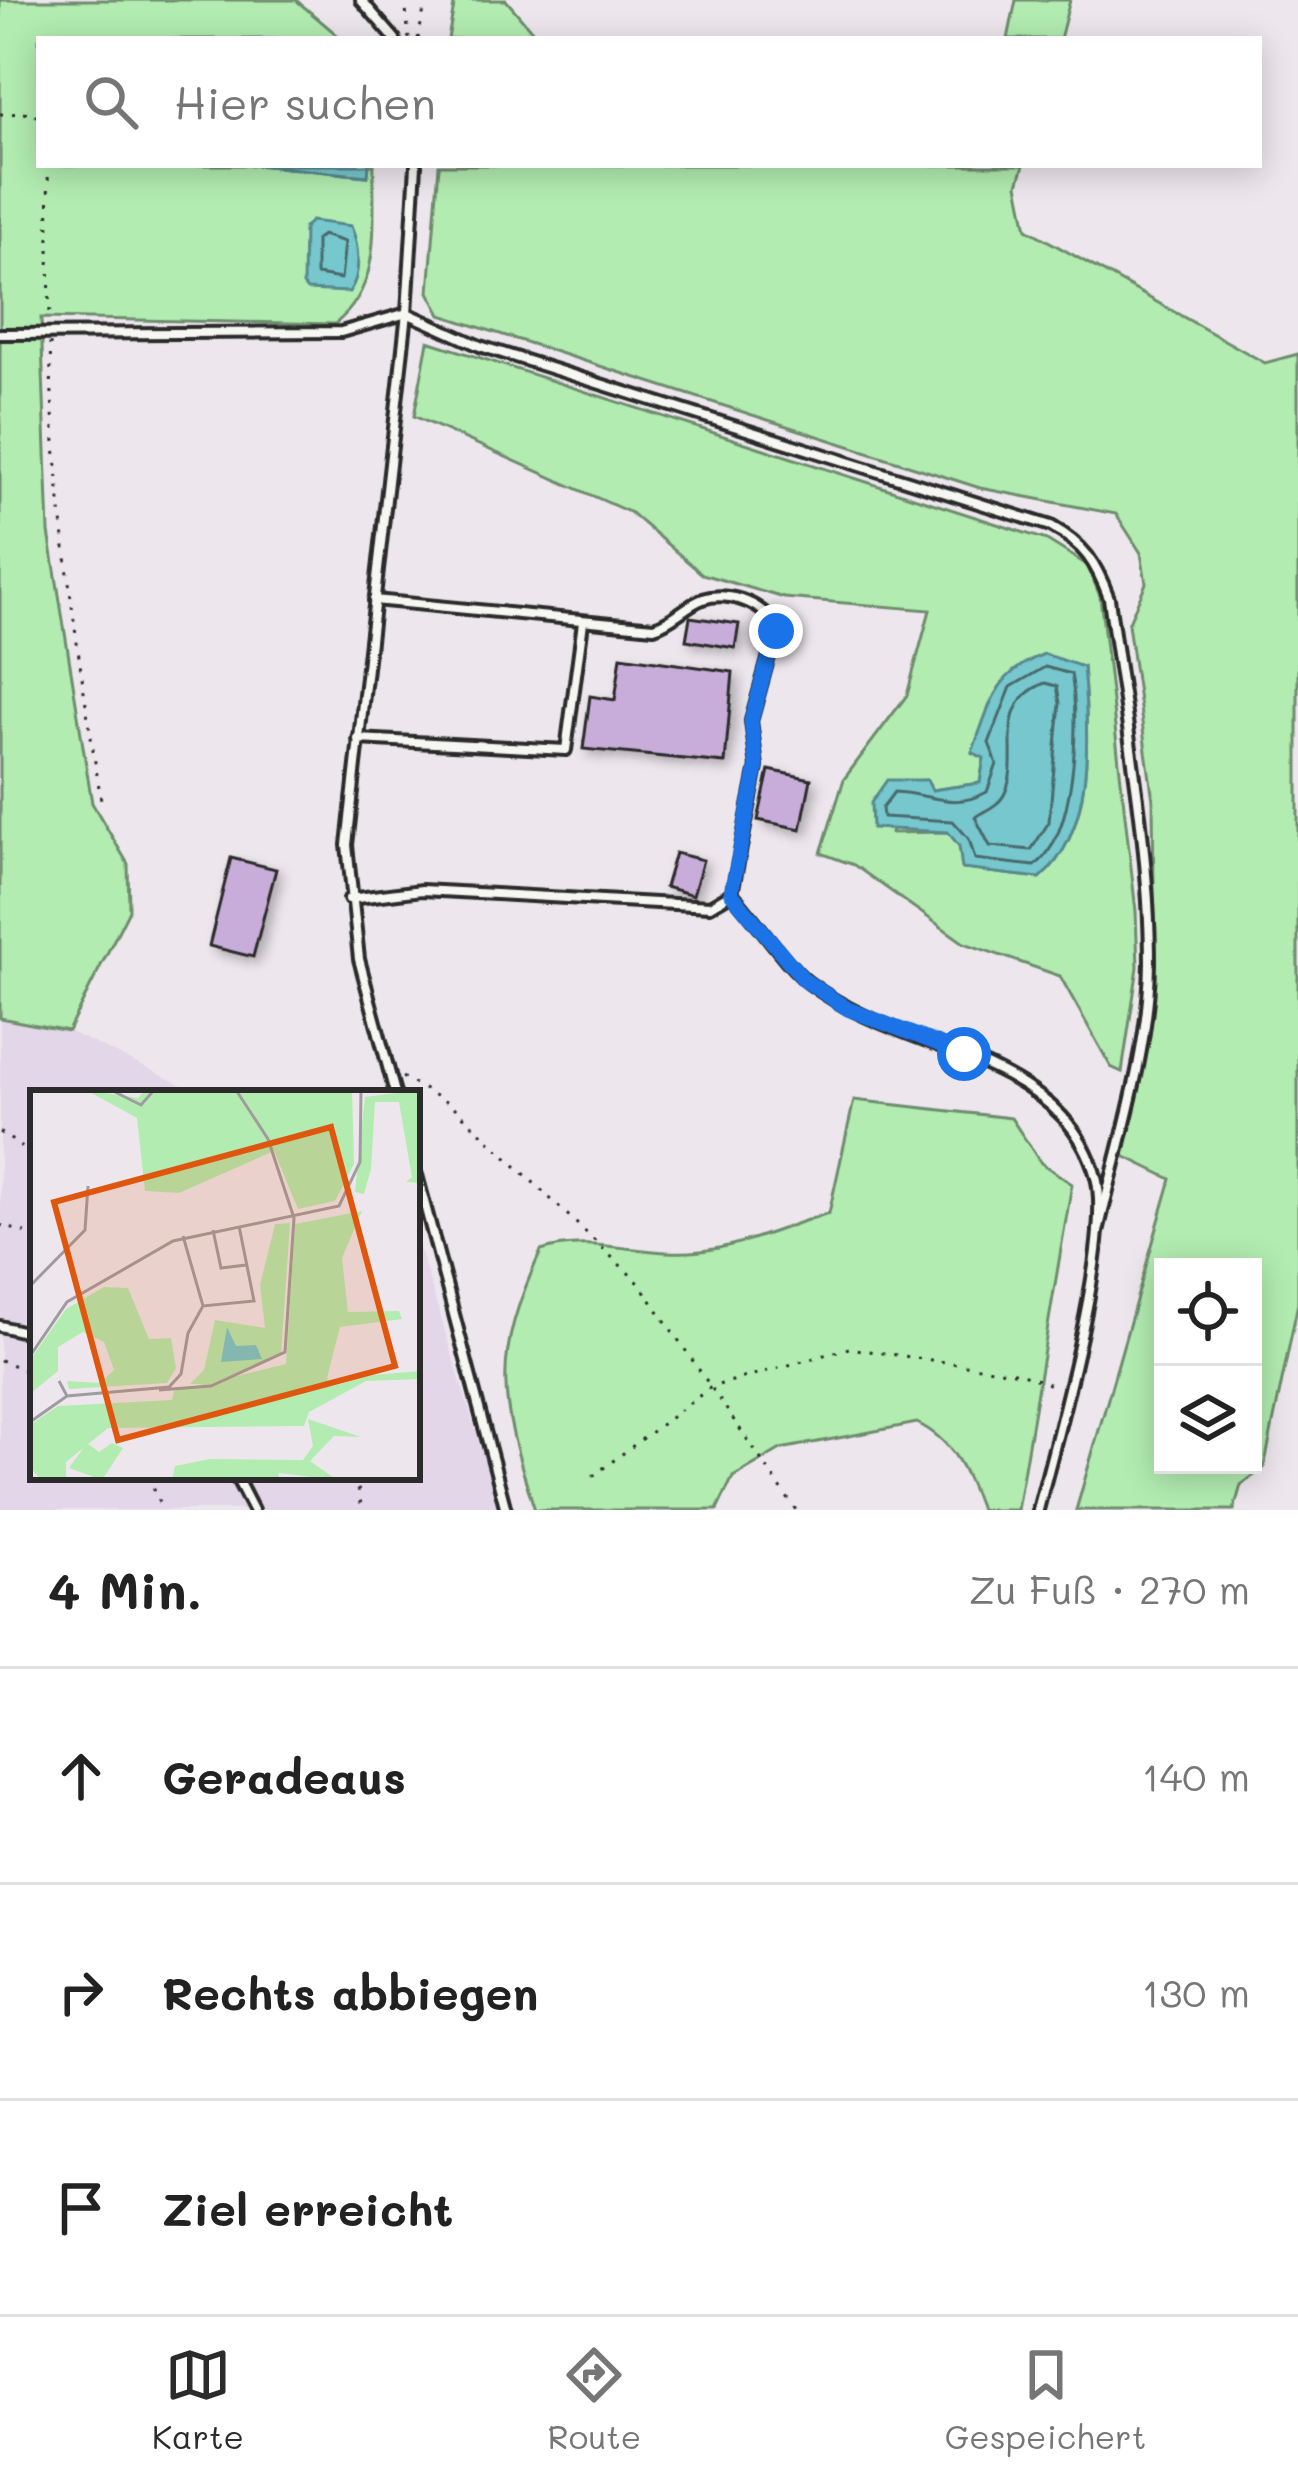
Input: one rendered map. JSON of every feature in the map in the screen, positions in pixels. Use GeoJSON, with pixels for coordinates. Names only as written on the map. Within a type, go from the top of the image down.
{"type":"FeatureCollection","features":[{"type":"Feature","properties":{"kind":"lane"},"geometry":{"type":"LineString","coordinates":[[361,0],[392,36]]}},
{"type":"Feature","properties":{"kind":"lane"},"geometry":{"type":"LineString","coordinates":[[394,1090],[349,899],[346,845],[407,313],[416,168]]}},
{"type":"Feature","properties":{"kind":"lane"},"geometry":{"type":"LineString","coordinates":[[0,334],[341,332],[407,313],[480,346],[1051,526],[1076,540],[1094,560],[1109,598],[1145,877],[1150,966],[1140,1046],[1038,1510]]}},
{"type":"Feature","properties":{"kind":"lane"},"geometry":{"type":"LineString","coordinates":[[349,899],[422,890],[710,906],[731,893],[757,767],[751,721],[774,651],[772,617],[746,602],[720,597],[700,599],[676,621],[654,627],[374,600]]}},
{"type":"Feature","properties":{"kind":"lane"},"geometry":{"type":"LineString","coordinates":[[358,739],[566,750],[583,622]]}},
{"type":"Feature","properties":{"kind":"lane"},"geometry":{"type":"LineString","coordinates":[[731,893],[804,980],[848,1009],[964,1054],[1050,1102],[1077,1132],[1097,1179],[1098,1232]]}},
{"type":"Feature","properties":{"kind":"lane"},"geometry":{"type":"LineString","coordinates":[[420,1186],[506,1510]]}},
{"type":"Feature","properties":{"kind":"lane"},"geometry":{"type":"LineString","coordinates":[[0,1326],[30,1333]]}},
{"type":"Feature","properties":{"kind":"lane"},"geometry":{"type":"LineString","coordinates":[[238,1480],[253,1510]]}},
{"type":"Feature","properties":{"kind":"path"},"geometry":{"type":"LineString","coordinates":[[405,0],[409,36]]}},
{"type":"Feature","properties":{"kind":"path"},"geometry":{"type":"LineString","coordinates":[[419,36],[426,0]]}},
{"type":"Feature","properties":{"kind":"path"},"geometry":{"type":"LineString","coordinates":[[0,114],[36,116]]}},
{"type":"Feature","properties":{"kind":"path"},"geometry":{"type":"LineString","coordinates":[[47,168],[52,441],[68,594],[102,806]]}},
{"type":"Feature","properties":{"kind":"path"},"geometry":{"type":"LineString","coordinates":[[389,1070],[453,1106],[639,1283],[796,1510]]}},
{"type":"Feature","properties":{"kind":"path"},"geometry":{"type":"LineString","coordinates":[[0,1132],[30,1153]]}},
{"type":"Feature","properties":{"kind":"path"},"geometry":{"type":"LineString","coordinates":[[0,1225],[30,1234]]}},
{"type":"Feature","properties":{"kind":"path"},"geometry":{"type":"LineString","coordinates":[[593,1475],[711,1387],[849,1348],[1020,1373],[1067,1392]]}},
{"type":"Feature","properties":{"kind":"path"},"geometry":{"type":"LineString","coordinates":[[0,1360],[30,1372]]}},
{"type":"Feature","properties":{"kind":"path"},"geometry":{"type":"LineString","coordinates":[[150,1480],[163,1510]]}},
{"type":"Feature","properties":{"kind":"path"},"geometry":{"type":"LineString","coordinates":[[357,1480],[362,1510]]}},
{"type":"Feature","properties":{"kind":"shaded area"},"geometry":{"type":"Polygon","coordinates":[[[0,1018],[68,1031],[193,1090],[30,1090],[30,1480],[420,1480],[420,1251],[500,1510],[0,1510],[0,1018]]]}},
{"type":"Feature","properties":{"kind":"green space"},"geometry":{"type":"Polygon","coordinates":[[[0,0],[296,0],[338,36],[36,36],[36,168],[286,168],[367,176],[368,168],[374,168],[374,231],[361,291],[335,324],[41,318],[49,532],[92,803],[128,864],[129,910],[68,1031],[0,1018],[0,0]]]}},
{"type":"Feature","properties":{"kind":"green space"},"geometry":{"type":"Polygon","coordinates":[[[455,0],[506,0],[536,36],[449,36],[455,0]]]}},
{"type":"Feature","properties":{"kind":"green space"},"geometry":{"type":"Polygon","coordinates":[[[1016,0],[1070,0],[1061,36],[1009,36],[1016,0]]]}},
{"type":"Feature","properties":{"kind":"green space"},"geometry":{"type":"Polygon","coordinates":[[[439,168],[1023,168],[1018,184],[1027,229],[1265,363],[1298,354],[1298,1303],[1262,1469],[1262,1258],[1154,1258],[1154,1474],[1256,1474],[1241,1485],[1234,1510],[1076,1510],[1171,1179],[1124,1156],[1155,982],[1153,800],[1128,624],[1146,583],[1141,553],[1116,514],[980,488],[441,315],[429,292],[439,168]]]}},
{"type":"Feature","properties":{"kind":"green space"},"geometry":{"type":"Polygon","coordinates":[[[428,341],[1047,540],[1087,565],[1100,596],[1136,911],[1138,967],[1122,1072],[1111,1067],[1060,976],[964,943],[854,865],[821,853],[844,779],[907,695],[930,610],[784,598],[702,574],[631,513],[414,416],[428,341]],[[1083,667],[973,753],[984,758],[980,783],[931,790],[926,780],[913,781],[891,833],[948,832],[960,846],[963,869],[1040,878],[1071,835],[1079,808],[1087,751],[1083,667]]]}},
{"type":"Feature","properties":{"kind":"green space"},"geometry":{"type":"Polygon","coordinates":[[[854,1100],[1011,1118],[1041,1163],[1072,1184],[1017,1510],[980,1510],[950,1449],[917,1423],[781,1449],[733,1477],[717,1510],[535,1510],[514,1438],[506,1379],[514,1322],[541,1251],[599,1245],[701,1251],[829,1213],[854,1100]]]}},
{"type":"Feature","properties":{"kind":"water"},"geometry":{"type":"Polygon","coordinates":[[[287,168],[369,168],[368,176],[287,168]]]}},
{"type":"Feature","properties":{"kind":"water"},"geometry":{"type":"Polygon","coordinates":[[[311,221],[351,226],[358,260],[349,292],[307,290],[303,285],[304,228],[311,221]]]}},
{"type":"Feature","properties":{"kind":"water"},"geometry":{"type":"Polygon","coordinates":[[[1044,654],[1083,667],[1087,751],[1071,835],[1040,878],[962,869],[959,846],[948,832],[872,828],[871,803],[887,780],[927,780],[932,790],[980,783],[984,758],[972,752],[996,692],[1014,671],[1044,654]]]}},
{"type":"Feature","properties":{"kind":"building"},"geometry":{"type":"Polygon","coordinates":[[[690,617],[739,624],[735,648],[686,640],[690,617]]]}},
{"type":"Feature","properties":{"kind":"building"},"geometry":{"type":"Polygon","coordinates":[[[621,656],[733,672],[725,763],[583,749],[590,696],[615,700],[621,656]]]}},
{"type":"Feature","properties":{"kind":"building"},"geometry":{"type":"Polygon","coordinates":[[[769,770],[811,779],[801,829],[758,820],[769,770]]]}},
{"type":"Feature","properties":{"kind":"building"},"geometry":{"type":"Polygon","coordinates":[[[675,853],[703,860],[693,895],[665,887],[675,853]]]}},
{"type":"Feature","properties":{"kind":"building"},"geometry":{"type":"Polygon","coordinates":[[[231,858],[276,869],[253,957],[209,946],[231,858]]]}},
{"type":"Feature","properties":{"kind":"route"},"geometry":{"type":"LineString","coordinates":[[776,631],[751,721],[757,767],[731,893],[804,980],[848,1009],[964,1054]]}}]}
